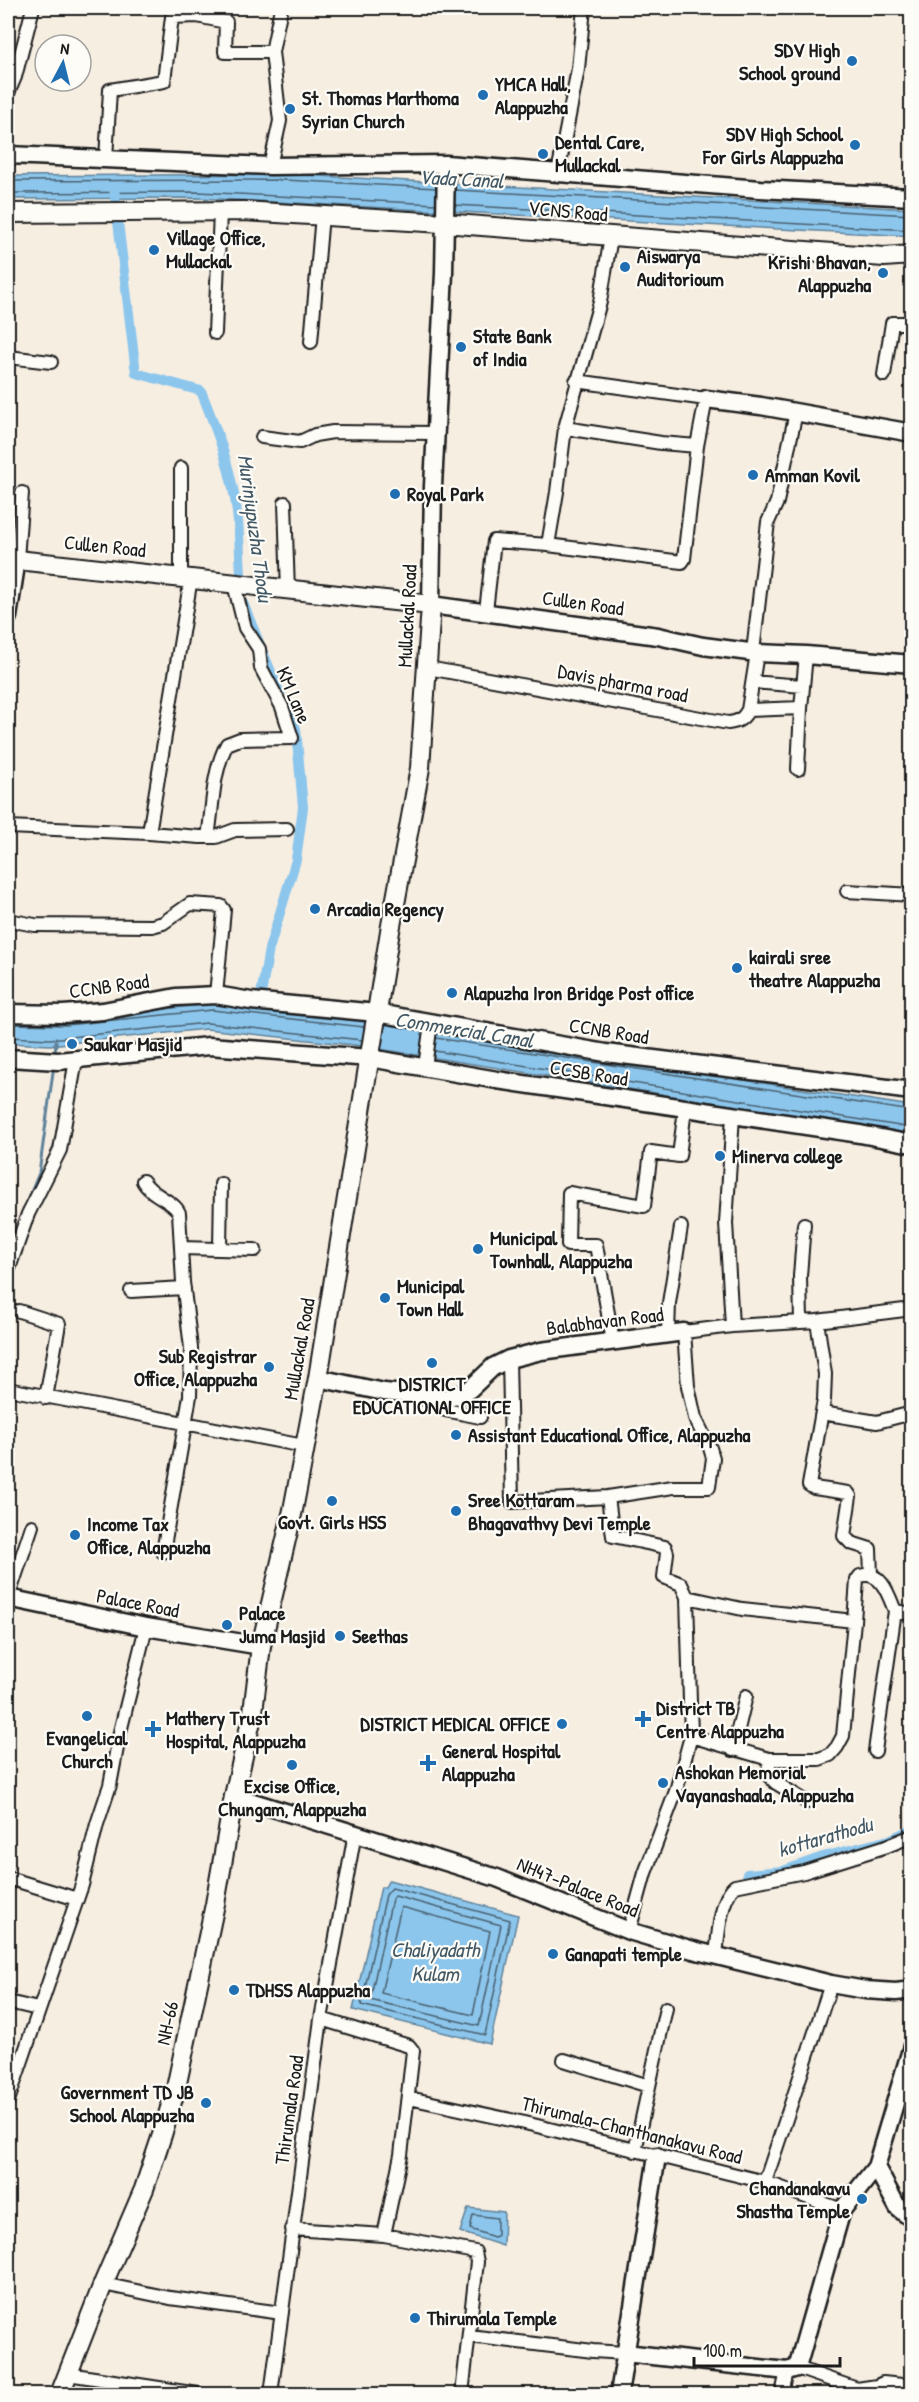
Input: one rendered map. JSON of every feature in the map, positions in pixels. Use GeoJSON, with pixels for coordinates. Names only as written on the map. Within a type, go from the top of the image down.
{"type":"FeatureCollection","features":[{"type":"Feature","properties":{"kind":"main road"},"geometry":{"type":"LineString","coordinates":[[8,155],[270,166],[445,168],[558,173],[760,189],[912,197]]}},
{"type":"Feature","properties":{"kind":"main road","name":"Mullackal Road"},"geometry":{"type":"LineString","coordinates":[[261,1646],[292,1510],[318,1377],[376,1015],[420,768],[431,605],[435,433],[444,273],[445,168]]}},
{"type":"Feature","properties":{"kind":"main road","name":"VCNS Road"},"geometry":{"type":"LineString","coordinates":[[14,213],[244,211],[444,220],[611,237],[884,257],[912,255]]}},
{"type":"Feature","properties":{"kind":"main road","name":"VCNS Road"},"geometry":{"type":"LineString","coordinates":[[884,257],[895,262],[912,264]]}},
{"type":"Feature","properties":{"kind":"main road"},"geometry":{"type":"LineString","coordinates":[[706,399],[796,412],[912,433]]}},
{"type":"Feature","properties":{"kind":"main road"},"geometry":{"type":"LineString","coordinates":[[8,617],[12,559]]}},
{"type":"Feature","properties":{"kind":"main road","name":"Cullen Road"},"geometry":{"type":"LineString","coordinates":[[12,559],[486,611],[658,636],[704,646],[755,653],[912,664]]}},
{"type":"Feature","properties":{"kind":"main road","name":"CCNB Road"},"geometry":{"type":"LineString","coordinates":[[8,1013],[63,1014],[103,1011],[176,997],[216,995],[376,1015],[431,1026],[606,1053],[912,1091]]}},
{"type":"Feature","properties":{"kind":"main road","name":"CCSB Road"},"geometry":{"type":"LineString","coordinates":[[8,1058],[76,1060],[209,1046],[371,1056],[425,1063],[685,1109],[860,1134],[912,1144]]}},
{"type":"Feature","properties":{"kind":"main road","name":"Balabhavan Road"},"geometry":{"type":"LineString","coordinates":[[318,1377],[384,1392],[446,1398],[458,1396],[470,1389],[493,1367],[509,1359],[541,1351],[676,1333]]}},
{"type":"Feature","properties":{"kind":"main road","name":"Palace Road"},"geometry":{"type":"LineString","coordinates":[[8,1598],[146,1627],[261,1646]]}},
{"type":"Feature","properties":{"kind":"main road","name":"NH-66"},"geometry":{"type":"LineString","coordinates":[[60,2394],[103,2284],[144,2189],[176,2088],[253,1712],[261,1646]]}},
{"type":"Feature","properties":{"kind":"main road","name":"NH47-Palace Road"},"geometry":{"type":"LineString","coordinates":[[234,1796],[497,1878],[629,1931],[716,1956],[865,1990],[896,1992],[912,1990]]}},
{"type":"Feature","properties":{"kind":"main road"},"geometry":{"type":"LineString","coordinates":[[625,2353],[792,2370],[842,2210],[876,2167],[911,2051]]}},
{"type":"Feature","properties":{"kind":"main road"},"geometry":{"type":"LineString","coordinates":[[619,2394],[657,2156]]}},
{"type":"Feature","properties":{"kind":"main road"},"geometry":{"type":"LineString","coordinates":[[876,2167],[898,2208],[912,2219]]}},
{"type":"Feature","properties":{"kind":"street"},"geometry":{"type":"LineString","coordinates":[[8,93],[15,77],[33,8]]}},
{"type":"Feature","properties":{"kind":"street"},"geometry":{"type":"LineString","coordinates":[[270,166],[280,121],[272,52],[281,8]]}},
{"type":"Feature","properties":{"kind":"street"},"geometry":{"type":"LineString","coordinates":[[558,173],[578,69],[584,8]]}},
{"type":"Feature","properties":{"kind":"street"},"geometry":{"type":"LineString","coordinates":[[106,159],[110,90],[164,81],[172,17],[197,12],[226,22],[225,52],[272,52]]}},
{"type":"Feature","properties":{"kind":"street"},"geometry":{"type":"LineString","coordinates":[[215,333],[220,212]]}},
{"type":"Feature","properties":{"kind":"street"},"geometry":{"type":"LineString","coordinates":[[311,342],[322,215]]}},
{"type":"Feature","properties":{"kind":"street"},"geometry":{"type":"LineString","coordinates":[[548,545],[565,428],[576,381],[589,348],[600,302],[611,237]]}},
{"type":"Feature","properties":{"kind":"street"},"geometry":{"type":"LineString","coordinates":[[884,375],[892,323],[912,322]]}},
{"type":"Feature","properties":{"kind":"street"},"geometry":{"type":"LineString","coordinates":[[8,357],[51,362]]}},
{"type":"Feature","properties":{"kind":"street"},"geometry":{"type":"LineString","coordinates":[[486,611],[494,541],[683,561],[697,446],[706,399],[576,381]]}},
{"type":"Feature","properties":{"kind":"street"},"geometry":{"type":"LineString","coordinates":[[796,412],[777,502],[768,522],[753,682],[748,710],[801,708]]}},
{"type":"Feature","properties":{"kind":"street"},"geometry":{"type":"LineString","coordinates":[[565,428],[661,443],[697,446]]}},
{"type":"Feature","properties":{"kind":"street"},"geometry":{"type":"LineString","coordinates":[[261,437],[300,442],[315,435],[333,432],[435,433]]}},
{"type":"Feature","properties":{"kind":"street"},"geometry":{"type":"LineString","coordinates":[[148,833],[186,578],[181,468]]}},
{"type":"Feature","properties":{"kind":"street"},"geometry":{"type":"LineString","coordinates":[[12,559],[22,494]]}},
{"type":"Feature","properties":{"kind":"street"},"geometry":{"type":"LineString","coordinates":[[285,502],[288,591]]}},
{"type":"Feature","properties":{"kind":"street","name":"KM Lane"},"geometry":{"type":"LineString","coordinates":[[208,837],[218,764],[227,744],[240,739],[292,738],[282,707],[261,668],[259,649],[245,628],[241,585]]}},
{"type":"Feature","properties":{"kind":"street"},"geometry":{"type":"LineString","coordinates":[[798,769],[806,655]]}},
{"type":"Feature","properties":{"kind":"street","name":"Davis pharma road"},"geometry":{"type":"LineString","coordinates":[[428,668],[728,723],[737,722],[748,710]]}},
{"type":"Feature","properties":{"kind":"street"},"geometry":{"type":"LineString","coordinates":[[753,682],[803,686]]}},
{"type":"Feature","properties":{"kind":"street"},"geometry":{"type":"LineString","coordinates":[[8,827],[208,837],[216,837],[235,830],[287,829]]}},
{"type":"Feature","properties":{"kind":"street"},"geometry":{"type":"LineString","coordinates":[[847,891],[912,895]]}},
{"type":"Feature","properties":{"kind":"street"},"geometry":{"type":"LineString","coordinates":[[8,920],[35,925],[152,926],[163,923],[190,904],[221,906],[224,910],[216,995]]}},
{"type":"Feature","properties":{"kind":"street"},"geometry":{"type":"LineString","coordinates":[[425,1063],[431,1026]]}},
{"type":"Feature","properties":{"kind":"street"},"geometry":{"type":"LineString","coordinates":[[8,1271],[28,1214],[60,1150],[76,1060]]}},
{"type":"Feature","properties":{"kind":"street"},"geometry":{"type":"LineString","coordinates":[[613,1342],[596,1245],[568,1245],[569,1193],[644,1206],[651,1152],[679,1156],[685,1109]]}},
{"type":"Feature","properties":{"kind":"street"},"geometry":{"type":"LineString","coordinates":[[732,1326],[726,1223],[733,1116]]}},
{"type":"Feature","properties":{"kind":"street"},"geometry":{"type":"LineString","coordinates":[[143,1181],[148,1190],[178,1209],[191,1348],[190,1396],[163,1552]]}},
{"type":"Feature","properties":{"kind":"street"},"geometry":{"type":"LineString","coordinates":[[220,1249],[221,1184]]}},
{"type":"Feature","properties":{"kind":"street"},"geometry":{"type":"LineString","coordinates":[[801,1322],[800,1276],[804,1224]]}},
{"type":"Feature","properties":{"kind":"street"},"geometry":{"type":"LineString","coordinates":[[509,1359],[512,1502],[608,1497],[673,1487],[709,1487],[713,1458],[695,1418],[669,1303],[681,1227]]}},
{"type":"Feature","properties":{"kind":"street"},"geometry":{"type":"LineString","coordinates":[[181,1248],[255,1250]]}},
{"type":"Feature","properties":{"kind":"street"},"geometry":{"type":"LineString","coordinates":[[131,1291],[184,1288]]}},
{"type":"Feature","properties":{"kind":"street","name":"Balabhavan Road"},"geometry":{"type":"LineString","coordinates":[[676,1333],[732,1326],[817,1321],[912,1309]]}},
{"type":"Feature","properties":{"kind":"street"},"geometry":{"type":"LineString","coordinates":[[19,1311],[59,1324],[46,1398]]}},
{"type":"Feature","properties":{"kind":"street"},"geometry":{"type":"LineString","coordinates":[[817,1321],[825,1374],[822,1413],[809,1485],[814,1488],[848,1493],[844,1536],[851,1544],[870,1549],[871,1575]]}},
{"type":"Feature","properties":{"kind":"street"},"geometry":{"type":"LineString","coordinates":[[8,1389],[304,1446]]}},
{"type":"Feature","properties":{"kind":"street"},"geometry":{"type":"LineString","coordinates":[[446,1398],[445,1410],[480,1417]]}},
{"type":"Feature","properties":{"kind":"street"},"geometry":{"type":"LineString","coordinates":[[822,1413],[877,1422],[912,1413]]}},
{"type":"Feature","properties":{"kind":"street"},"geometry":{"type":"LineString","coordinates":[[608,1497],[613,1536],[665,1547],[668,1553],[664,1577],[681,1584],[687,1597],[691,1736],[676,1791],[645,1873],[629,1931]]}},
{"type":"Feature","properties":{"kind":"street"},"geometry":{"type":"LineString","coordinates":[[8,1598],[32,1526]]}},
{"type":"Feature","properties":{"kind":"street"},"geometry":{"type":"LineString","coordinates":[[691,1736],[769,1759],[819,1759],[830,1755],[843,1736],[857,1580],[860,1576],[871,1575],[885,1586],[895,1611],[875,1751]]}},
{"type":"Feature","properties":{"kind":"street"},"geometry":{"type":"LineString","coordinates":[[687,1597],[742,1609],[854,1621]]}},
{"type":"Feature","properties":{"kind":"street"},"geometry":{"type":"LineString","coordinates":[[895,1611],[912,1614]]}},
{"type":"Feature","properties":{"kind":"street"},"geometry":{"type":"LineString","coordinates":[[9,2092],[77,1899],[110,1785],[120,1732],[146,1627]]}},
{"type":"Feature","properties":{"kind":"street"},"geometry":{"type":"LineString","coordinates":[[733,1749],[746,1696]]}},
{"type":"Feature","properties":{"kind":"street"},"geometry":{"type":"LineString","coordinates":[[769,1759],[769,1776],[776,1783],[807,1802]]}},
{"type":"Feature","properties":{"kind":"street","name":"Thirumala Road"},"geometry":{"type":"LineString","coordinates":[[271,2394],[321,2019],[355,1833]]}},
{"type":"Feature","properties":{"kind":"street"},"geometry":{"type":"LineString","coordinates":[[716,1956],[722,1914],[727,1897],[735,1886],[804,1872],[912,1836]]}},
{"type":"Feature","properties":{"kind":"street"},"geometry":{"type":"LineString","coordinates":[[8,1878],[77,1899]]}},
{"type":"Feature","properties":{"kind":"street"},"geometry":{"type":"LineString","coordinates":[[765,2182],[831,1984]]}},
{"type":"Feature","properties":{"kind":"street"},"geometry":{"type":"LineString","coordinates":[[8,2002],[38,2009]]}},
{"type":"Feature","properties":{"kind":"street"},"geometry":{"type":"LineString","coordinates":[[635,2151],[666,2008]]}},
{"type":"Feature","properties":{"kind":"street"},"geometry":{"type":"LineString","coordinates":[[321,2019],[409,2046],[413,2051],[401,2155],[384,2235]]}},
{"type":"Feature","properties":{"kind":"street"},"geometry":{"type":"LineString","coordinates":[[564,2060],[649,2086]]}},
{"type":"Feature","properties":{"kind":"street","name":"Thirumala-Chanthanakavu Road"},"geometry":{"type":"LineString","coordinates":[[409,2098],[525,2123],[765,2182],[842,2210]]}},
{"type":"Feature","properties":{"kind":"street"},"geometry":{"type":"LineString","coordinates":[[292,2229],[384,2235],[475,2252],[477,2262],[462,2394]]}},
{"type":"Feature","properties":{"kind":"street"},"geometry":{"type":"LineString","coordinates":[[103,2284],[170,2298],[282,2313]]}},
{"type":"Feature","properties":{"kind":"street"},"geometry":{"type":"LineString","coordinates":[[469,2336],[625,2353]]}},
{"type":"Feature","properties":{"kind":"street"},"geometry":{"type":"LineString","coordinates":[[782,2394],[792,2370],[857,2389],[877,2390],[883,2383],[912,2386]]}},
{"type":"Feature","properties":{"kind":"street"},"geometry":{"type":"LineString","coordinates":[[68,2374],[198,2394]]}},
{"type":"Feature","properties":{"kind":"water"},"geometry":{"type":"Polygon","coordinates":[[[284,174],[911,209],[911,236],[198,198],[8,199],[8,176],[284,174]]]}},
{"type":"Feature","properties":{"kind":"water"},"geometry":{"type":"Polygon","coordinates":[[[212,1004],[365,1021],[911,1106],[911,1134],[354,1045],[206,1029],[50,1045],[8,1043],[8,1018],[66,1019],[212,1004]]]}},
{"type":"Feature","properties":{"kind":"water","name":"Chaliyadath Kulam"},"geometry":{"type":"Polygon","coordinates":[[[389,1880],[518,1915],[490,2044],[353,2010],[381,1887],[385,1887],[389,1880]]]}},
{"type":"Feature","properties":{"kind":"water"},"geometry":{"type":"Polygon","coordinates":[[[468,2208],[504,2212],[503,2246],[460,2232],[468,2208]]]}},
{"type":"Feature","properties":{"kind":"waterway","name":"Murinjupuzha Thodu"},"geometry":{"type":"LineString","coordinates":[[114,188],[136,373],[201,391],[219,439],[233,488],[238,522],[242,587]]}},
{"type":"Feature","properties":{"kind":"waterway","name":"Murinjupuzha Thodu"},"geometry":{"type":"LineString","coordinates":[[243,603],[280,694]]}},
{"type":"Feature","properties":{"kind":"waterway","name":"Murinjupuzha Thodu"},"geometry":{"type":"LineString","coordinates":[[259,1006],[269,949],[296,860],[303,807],[296,729],[287,708]]}},
{"type":"Feature","properties":{"kind":"waterway"},"geometry":{"type":"LineString","coordinates":[[55,1055],[56,1041]]}},
{"type":"Feature","properties":{"kind":"waterway"},"geometry":{"type":"LineString","coordinates":[[27,1202],[39,1173],[54,1065]]}},
{"type":"Feature","properties":{"kind":"waterway"},"geometry":{"type":"LineString","coordinates":[[8,1251],[18,1225]]}},
{"type":"Feature","properties":{"kind":"waterway","name":"kottarathodu"},"geometry":{"type":"LineString","coordinates":[[747,1874],[783,1871],[823,1857],[889,1840],[912,1829]]}},
{"type":"Feature","properties":{"kind":"place","name":"SDV High School ground"},"geometry":{"type":"Point","coordinates":[852,61]}},
{"type":"Feature","properties":{"kind":"place","name":"YMCA Hall, Alappuzha"},"geometry":{"type":"Point","coordinates":[483,95]}},
{"type":"Feature","properties":{"kind":"place","name":"St. Thomas Marthoma Syrian Church"},"geometry":{"type":"Point","coordinates":[290,109]}},
{"type":"Feature","properties":{"kind":"place","name":"SDV High School For Girls Alappuzha"},"geometry":{"type":"Point","coordinates":[855,145]}},
{"type":"Feature","properties":{"kind":"place","name":"Dental Care, Mullackal"},"geometry":{"type":"Point","coordinates":[543,154]}},
{"type":"Feature","properties":{"kind":"place","name":"Village Office, Mullackal"},"geometry":{"type":"Point","coordinates":[154,250]}},
{"type":"Feature","properties":{"kind":"place","name":"Aiswarya Auditorioum"},"geometry":{"type":"Point","coordinates":[625,267]}},
{"type":"Feature","properties":{"kind":"place","name":"Krishi Bhavan, Alappuzha"},"geometry":{"type":"Point","coordinates":[883,273]}},
{"type":"Feature","properties":{"kind":"place","name":"State Bank of India"},"geometry":{"type":"Point","coordinates":[461,347]}},
{"type":"Feature","properties":{"kind":"place","name":"Amman Kovil"},"geometry":{"type":"Point","coordinates":[753,475]}},
{"type":"Feature","properties":{"kind":"place","name":"Royal Park"},"geometry":{"type":"Point","coordinates":[395,494]}},
{"type":"Feature","properties":{"kind":"place","name":"Arcadia Regency"},"geometry":{"type":"Point","coordinates":[315,909]}},
{"type":"Feature","properties":{"kind":"place","name":"kairali sree theatre Alappuzha"},"geometry":{"type":"Point","coordinates":[737,968]}},
{"type":"Feature","properties":{"kind":"place","name":"Alapuzha Iron Bridge Post office"},"geometry":{"type":"Point","coordinates":[452,993]}},
{"type":"Feature","properties":{"kind":"place","name":"Saukar Masjid"},"geometry":{"type":"Point","coordinates":[72,1044]}},
{"type":"Feature","properties":{"kind":"place","name":"Minerva college"},"geometry":{"type":"Point","coordinates":[720,1156]}},
{"type":"Feature","properties":{"kind":"place","name":"Municipal Townhall, Alappuzha"},"geometry":{"type":"Point","coordinates":[478,1249]}},
{"type":"Feature","properties":{"kind":"place","name":"Municipal Town Hall"},"geometry":{"type":"Point","coordinates":[385,1298]}},
{"type":"Feature","properties":{"kind":"place","name":"DISTRICT EDUCATIONAL OFFICE"},"geometry":{"type":"Point","coordinates":[432,1363]}},
{"type":"Feature","properties":{"kind":"place","name":"Sub Registrar Office, Alappuzha"},"geometry":{"type":"Point","coordinates":[269,1367]}},
{"type":"Feature","properties":{"kind":"place","name":"Assistant Educational Office, Alappuzha"},"geometry":{"type":"Point","coordinates":[456,1435]}},
{"type":"Feature","properties":{"kind":"place","name":"Govt. Girls HSS"},"geometry":{"type":"Point","coordinates":[332,1501]}},
{"type":"Feature","properties":{"kind":"place","name":"Sree Kottaram Bhagavathvy Devi Temple"},"geometry":{"type":"Point","coordinates":[456,1511]}},
{"type":"Feature","properties":{"kind":"place","name":"Income Tax Office, Alappuzha"},"geometry":{"type":"Point","coordinates":[75,1535]}},
{"type":"Feature","properties":{"kind":"place","name":"Palace Juma Masjid"},"geometry":{"type":"Point","coordinates":[227,1625]}},
{"type":"Feature","properties":{"kind":"place","name":"Seethas"},"geometry":{"type":"Point","coordinates":[340,1636]}},
{"type":"Feature","properties":{"kind":"place","name":"Evangelical Church"},"geometry":{"type":"Point","coordinates":[87,1716]}},
{"type":"Feature","properties":{"kind":"place","name":"District TB Centre Alappuzha"},"geometry":{"type":"Point","coordinates":[643,1719]}},
{"type":"Feature","properties":{"kind":"place","name":"DISTRICT MEDICAL OFFICE"},"geometry":{"type":"Point","coordinates":[562,1724]}},
{"type":"Feature","properties":{"kind":"place","name":"Mathery Trust Hospital, Alappuzha"},"geometry":{"type":"Point","coordinates":[153,1729]}},
{"type":"Feature","properties":{"kind":"place","name":"General Hospital Alappuzha"},"geometry":{"type":"Point","coordinates":[428,1763]}},
{"type":"Feature","properties":{"kind":"place","name":"Excise Office, Chungam, Alappuzha"},"geometry":{"type":"Point","coordinates":[292,1765]}},
{"type":"Feature","properties":{"kind":"place","name":"Ashokan Memorial Vayanashaala, Alappuzha"},"geometry":{"type":"Point","coordinates":[663,1783]}},
{"type":"Feature","properties":{"kind":"place","name":"Ganapati temple"},"geometry":{"type":"Point","coordinates":[553,1954]}},
{"type":"Feature","properties":{"kind":"place","name":"TDHSS Alappuzha"},"geometry":{"type":"Point","coordinates":[234,1990]}},
{"type":"Feature","properties":{"kind":"place","name":"Government TD JB School Alappuzha"},"geometry":{"type":"Point","coordinates":[206,2103]}},
{"type":"Feature","properties":{"kind":"place","name":"Chandanakavu Shastha Temple"},"geometry":{"type":"Point","coordinates":[862,2199]}},
{"type":"Feature","properties":{"kind":"place","name":"Thirumala Temple"},"geometry":{"type":"Point","coordinates":[415,2318]}},
{"type":"Feature","properties":{"kind":"water label","name":"Vada Canal"},"geometry":{"type":"Point","coordinates":[461,179]}},
{"type":"Feature","properties":{"kind":"water label","name":"Commercial Canal"},"geometry":{"type":"Point","coordinates":[464,1030]}}]}
